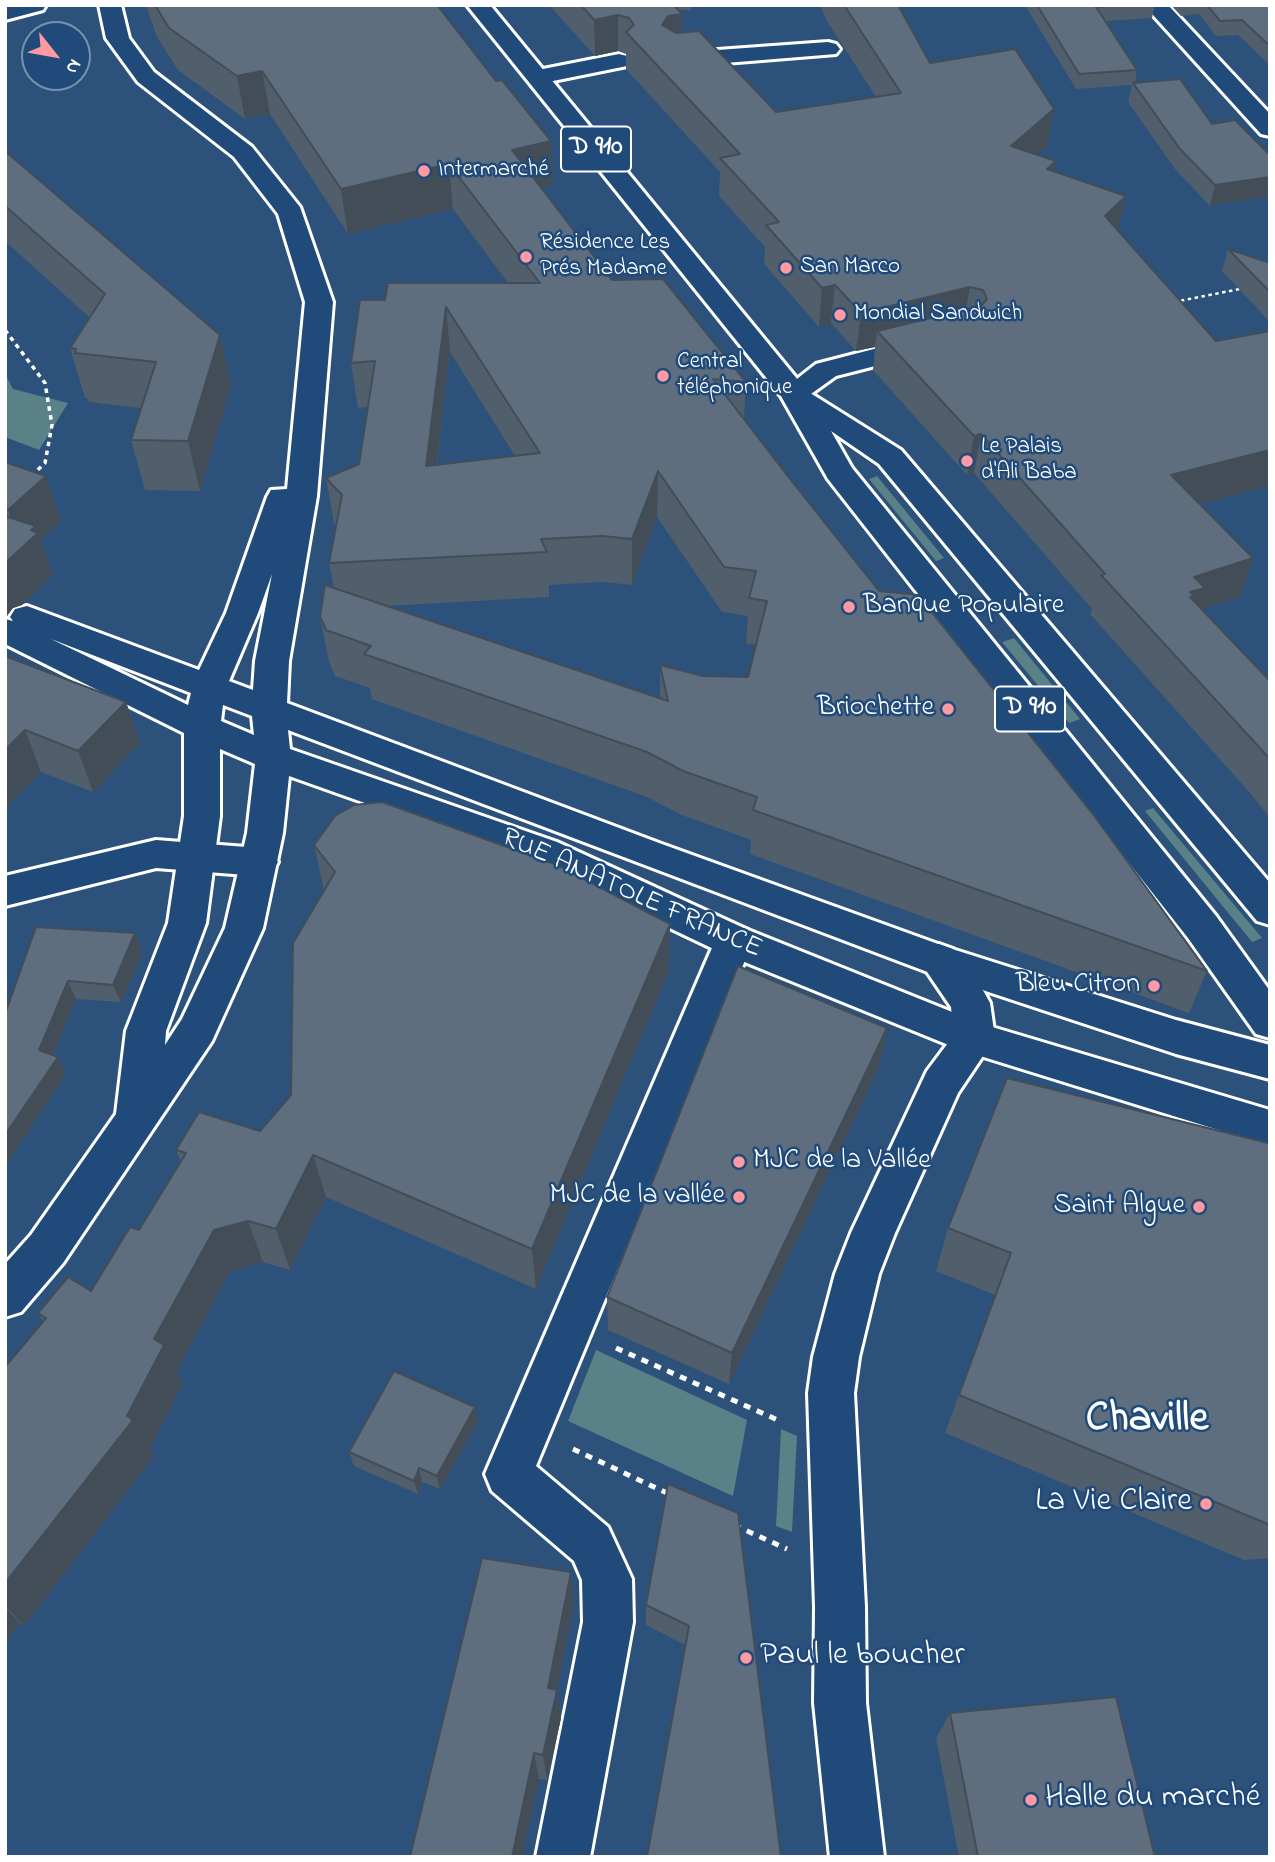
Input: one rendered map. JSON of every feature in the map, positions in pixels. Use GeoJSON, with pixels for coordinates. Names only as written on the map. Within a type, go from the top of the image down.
{"type":"FeatureCollection","features":[{"type":"Feature","properties":{"kind":"main road"},"geometry":{"type":"LineString","coordinates":[[5,13],[35,5]]}},
{"type":"Feature","properties":{"kind":"main road"},"geometry":{"type":"LineString","coordinates":[[5,1297],[47,1248],[198,1029],[244,928],[259,862],[274,758],[269,709],[272,662],[302,496],[319,302],[291,213],[243,152],[146,77],[118,38],[110,5]]}},
{"type":"Feature","properties":{"kind":"main road","name":"D 910"},"geometry":{"type":"LineString","coordinates":[[478,5],[794,393],[839,472],[1185,906],[1270,1023]]}},
{"type":"Feature","properties":{"kind":"main road"},"geometry":{"type":"LineString","coordinates":[[1155,5],[1270,128]]}},
{"type":"Feature","properties":{"kind":"main road"},"geometry":{"type":"LineString","coordinates":[[676,60],[828,48]]}},
{"type":"Feature","properties":{"kind":"main road"},"geometry":{"type":"LineString","coordinates":[[538,77],[619,61]]}},
{"type":"Feature","properties":{"kind":"main road"},"geometry":{"type":"LineString","coordinates":[[794,393],[826,370],[952,338]]}},
{"type":"Feature","properties":{"kind":"main road","name":"D 910"},"geometry":{"type":"LineString","coordinates":[[794,393],[890,457],[1270,910]]}},
{"type":"Feature","properties":{"kind":"main road"},"geometry":{"type":"LineString","coordinates":[[135,1119],[146,1031],[187,923],[202,816],[202,727],[209,685],[239,622],[307,430]]}},
{"type":"Feature","properties":{"kind":"main road","name":"RUE ANATOLE FRANCE"},"geometry":{"type":"LineString","coordinates":[[5,609],[646,853],[939,960],[1176,1037],[1270,1062]]}},
{"type":"Feature","properties":{"kind":"main road","name":"RUE ANATOLE FRANCE"},"geometry":{"type":"LineString","coordinates":[[5,630],[202,727],[274,758],[544,852],[734,941],[975,1038],[1270,1128]]}},
{"type":"Feature","properties":{"kind":"main road"},"geometry":{"type":"LineString","coordinates":[[5,891],[156,854],[259,862]]}},
{"type":"Feature","properties":{"kind":"main road"},"geometry":{"type":"LineString","coordinates":[[563,1857],[608,1622],[607,1579],[591,1544],[509,1474],[734,941]]}},
{"type":"Feature","properties":{"kind":"main road"},"geometry":{"type":"LineString","coordinates":[[857,1857],[840,1703],[831,1393],[836,1357],[857,1274],[902,1167],[942,1083],[975,1038],[970,1003],[939,960]]}},
{"type":"Feature","properties":{"kind":"path"},"geometry":{"type":"LineString","coordinates":[[1169,303],[1257,286]]}},
{"type":"Feature","properties":{"kind":"path"},"geometry":{"type":"LineString","coordinates":[[5,330],[44,383],[52,425],[45,463],[25,482]]}},
{"type":"Feature","properties":{"kind":"path"},"geometry":{"type":"LineString","coordinates":[[572,1328],[832,1445]]}},
{"type":"Feature","properties":{"kind":"path"},"geometry":{"type":"LineString","coordinates":[[527,1428],[677,1498]]}},
{"type":"Feature","properties":{"kind":"path"},"geometry":{"type":"LineString","coordinates":[[726,1521],[838,1573]]}},
{"type":"Feature","properties":{"kind":"green space"},"geometry":{"type":"Polygon","coordinates":[[[5,374],[13,389],[68,403],[39,450],[5,437],[5,374]]]}},
{"type":"Feature","properties":{"kind":"green space"},"geometry":{"type":"Polygon","coordinates":[[[877,476],[944,558],[936,561],[869,479],[877,476]]]}},
{"type":"Feature","properties":{"kind":"green space"},"geometry":{"type":"Polygon","coordinates":[[[1014,638],[1080,719],[1069,723],[1002,642],[1014,638]]]}},
{"type":"Feature","properties":{"kind":"green space"},"geometry":{"type":"Polygon","coordinates":[[[1153,808],[1262,938],[1252,942],[1145,811],[1153,808]]]}},
{"type":"Feature","properties":{"kind":"green space"},"geometry":{"type":"Polygon","coordinates":[[[596,1350],[747,1420],[733,1496],[568,1421],[596,1350]]]}},
{"type":"Feature","properties":{"kind":"green space"},"geometry":{"type":"Polygon","coordinates":[[[781,1429],[797,1436],[792,1532],[776,1526],[781,1429]]]}},
{"type":"Feature","properties":{"kind":"building"},"geometry":{"type":"Polygon","coordinates":[[[155,5],[437,5],[496,81],[502,80],[551,141],[512,150],[612,280],[663,279],[746,382],[713,379],[790,479],[879,591],[918,595],[1095,817],[1207,971],[753,810],[757,797],[683,771],[647,752],[364,654],[371,646],[326,630],[320,616],[325,585],[668,701],[660,665],[703,676],[748,677],[767,601],[749,598],[756,571],[724,567],[658,471],[632,539],[602,536],[541,539],[547,552],[329,563],[342,495],[326,478],[359,464],[375,361],[351,363],[360,300],[385,300],[388,283],[540,283],[449,164],[341,189],[262,71],[237,76],[169,28],[155,5]],[[446,307],[426,466],[540,453],[446,307]]]}},
{"type":"Feature","properties":{"kind":"building"},"geometry":{"type":"Polygon","coordinates":[[[581,5],[674,5],[682,14],[668,16],[662,25],[676,33],[699,31],[776,112],[901,93],[844,5],[898,5],[930,63],[1015,49],[1054,109],[1011,146],[1056,161],[1047,169],[1126,196],[1105,216],[1216,341],[1270,331],[1270,450],[1171,475],[1253,558],[1194,577],[1205,588],[1190,592],[1195,596],[1190,597],[1270,681],[1270,759],[1101,575],[1105,574],[981,434],[974,436],[877,331],[981,306],[987,299],[983,290],[970,287],[861,313],[835,285],[822,288],[766,225],[779,222],[720,158],[740,154],[626,32],[634,25],[629,18],[618,15],[594,20],[581,5]]]}},
{"type":"Feature","properties":{"kind":"building"},"geometry":{"type":"Polygon","coordinates":[[[1037,5],[1122,5],[1096,7],[1137,70],[1079,74],[1037,5]]]}},
{"type":"Feature","properties":{"kind":"building"},"geometry":{"type":"Polygon","coordinates":[[[1207,5],[1270,5],[1270,46],[1242,20],[1220,21],[1207,5]]]}},
{"type":"Feature","properties":{"kind":"building"},"geometry":{"type":"Polygon","coordinates":[[[1180,79],[1212,124],[1235,120],[1270,155],[1270,177],[1215,185],[1180,149],[1133,83],[1180,79]]]}},
{"type":"Feature","properties":{"kind":"building"},"geometry":{"type":"Polygon","coordinates":[[[5,151],[220,335],[188,441],[131,440],[156,362],[75,353],[76,349],[70,348],[105,294],[5,206],[5,151]]]}},
{"type":"Feature","properties":{"kind":"building"},"geometry":{"type":"Polygon","coordinates":[[[1228,249],[1270,263],[1270,292],[1228,249]]]}},
{"type":"Feature","properties":{"kind":"building"},"geometry":{"type":"Polygon","coordinates":[[[5,462],[46,476],[8,510],[5,509],[5,462]]]}},
{"type":"Feature","properties":{"kind":"building"},"geometry":{"type":"Polygon","coordinates":[[[5,516],[36,526],[31,530],[38,533],[5,563],[5,516]]]}},
{"type":"Feature","properties":{"kind":"building"},"geometry":{"type":"Polygon","coordinates":[[[5,656],[126,702],[78,751],[25,730],[5,750],[5,656]]]}},
{"type":"Feature","properties":{"kind":"building"},"geometry":{"type":"Polygon","coordinates":[[[382,802],[557,865],[670,924],[532,1249],[313,1155],[276,1229],[248,1221],[214,1230],[154,1339],[164,1345],[127,1416],[133,1420],[5,1583],[5,1367],[46,1318],[38,1313],[68,1277],[91,1291],[130,1227],[139,1230],[186,1153],[176,1150],[199,1112],[260,1131],[291,1095],[293,943],[335,872],[314,845],[335,816],[354,805],[382,802]]]}},
{"type":"Feature","properties":{"kind":"building"},"geometry":{"type":"Polygon","coordinates":[[[36,927],[135,933],[113,985],[68,981],[39,1050],[58,1057],[5,1135],[5,1014],[36,927]]]}},
{"type":"Feature","properties":{"kind":"building","name":"MJC de la vallée"},"geometry":{"type":"Polygon","coordinates":[[[738,966],[887,1028],[732,1353],[607,1297],[738,966]]]}},
{"type":"Feature","properties":{"kind":"building"},"geometry":{"type":"Polygon","coordinates":[[[1007,1078],[1270,1144],[1270,1525],[959,1395],[1011,1253],[948,1228],[1007,1078]]]}},
{"type":"Feature","properties":{"kind":"building"},"geometry":{"type":"Polygon","coordinates":[[[394,1371],[475,1407],[437,1476],[419,1468],[414,1481],[349,1452],[394,1371]]]}},
{"type":"Feature","properties":{"kind":"building"},"geometry":{"type":"Polygon","coordinates":[[[668,1484],[738,1513],[781,1857],[647,1857],[689,1626],[646,1605],[668,1484]]]}},
{"type":"Feature","properties":{"kind":"building"},"geometry":{"type":"Polygon","coordinates":[[[482,1558],[571,1572],[548,1688],[557,1690],[543,1755],[534,1753],[512,1857],[410,1857],[482,1558]]]}},
{"type":"Feature","properties":{"kind":"building","name":"Halle du marché"},"geometry":{"type":"Polygon","coordinates":[[[1116,1697],[1155,1857],[978,1857],[950,1713],[1116,1697]]]}},
{"type":"Feature","properties":{"kind":"place","name":"Intermarché"},"geometry":{"type":"Point","coordinates":[424,171]}},
{"type":"Feature","properties":{"kind":"place","name":"Résidence Les Prés Madame"},"geometry":{"type":"Point","coordinates":[526,257]}},
{"type":"Feature","properties":{"kind":"place","name":"San Marco"},"geometry":{"type":"Point","coordinates":[786,268]}},
{"type":"Feature","properties":{"kind":"place","name":"Mondial Sandwich"},"geometry":{"type":"Point","coordinates":[840,315]}},
{"type":"Feature","properties":{"kind":"place","name":"Central téléphonique"},"geometry":{"type":"Point","coordinates":[663,376]}},
{"type":"Feature","properties":{"kind":"place","name":"Le Palais d'Ali Baba"},"geometry":{"type":"Point","coordinates":[967,461]}},
{"type":"Feature","properties":{"kind":"place","name":"Banque Populaire"},"geometry":{"type":"Point","coordinates":[849,607]}},
{"type":"Feature","properties":{"kind":"place","name":"Briochette"},"geometry":{"type":"Point","coordinates":[948,709]}},
{"type":"Feature","properties":{"kind":"place","name":"Bleu Citron"},"geometry":{"type":"Point","coordinates":[1154,986]}},
{"type":"Feature","properties":{"kind":"place","name":"MJC de la Vallée"},"geometry":{"type":"Point","coordinates":[739,1162]}},
{"type":"Feature","properties":{"kind":"place","name":"MJC de la vallée"},"geometry":{"type":"Point","coordinates":[739,1197]}},
{"type":"Feature","properties":{"kind":"place","name":"Saint Algue"},"geometry":{"type":"Point","coordinates":[1199,1207]}},
{"type":"Feature","properties":{"kind":"place","name":"La Vie Claire"},"geometry":{"type":"Point","coordinates":[1206,1504]}},
{"type":"Feature","properties":{"kind":"place","name":"Paul le boucher"},"geometry":{"type":"Point","coordinates":[746,1658]}},
{"type":"Feature","properties":{"kind":"place","name":"Halle du marché"},"geometry":{"type":"Point","coordinates":[1031,1800]}},
{"type":"Feature","properties":{"kind":"district","name":"Chaville"},"geometry":{"type":"Point","coordinates":[1147,1422]}}]}
